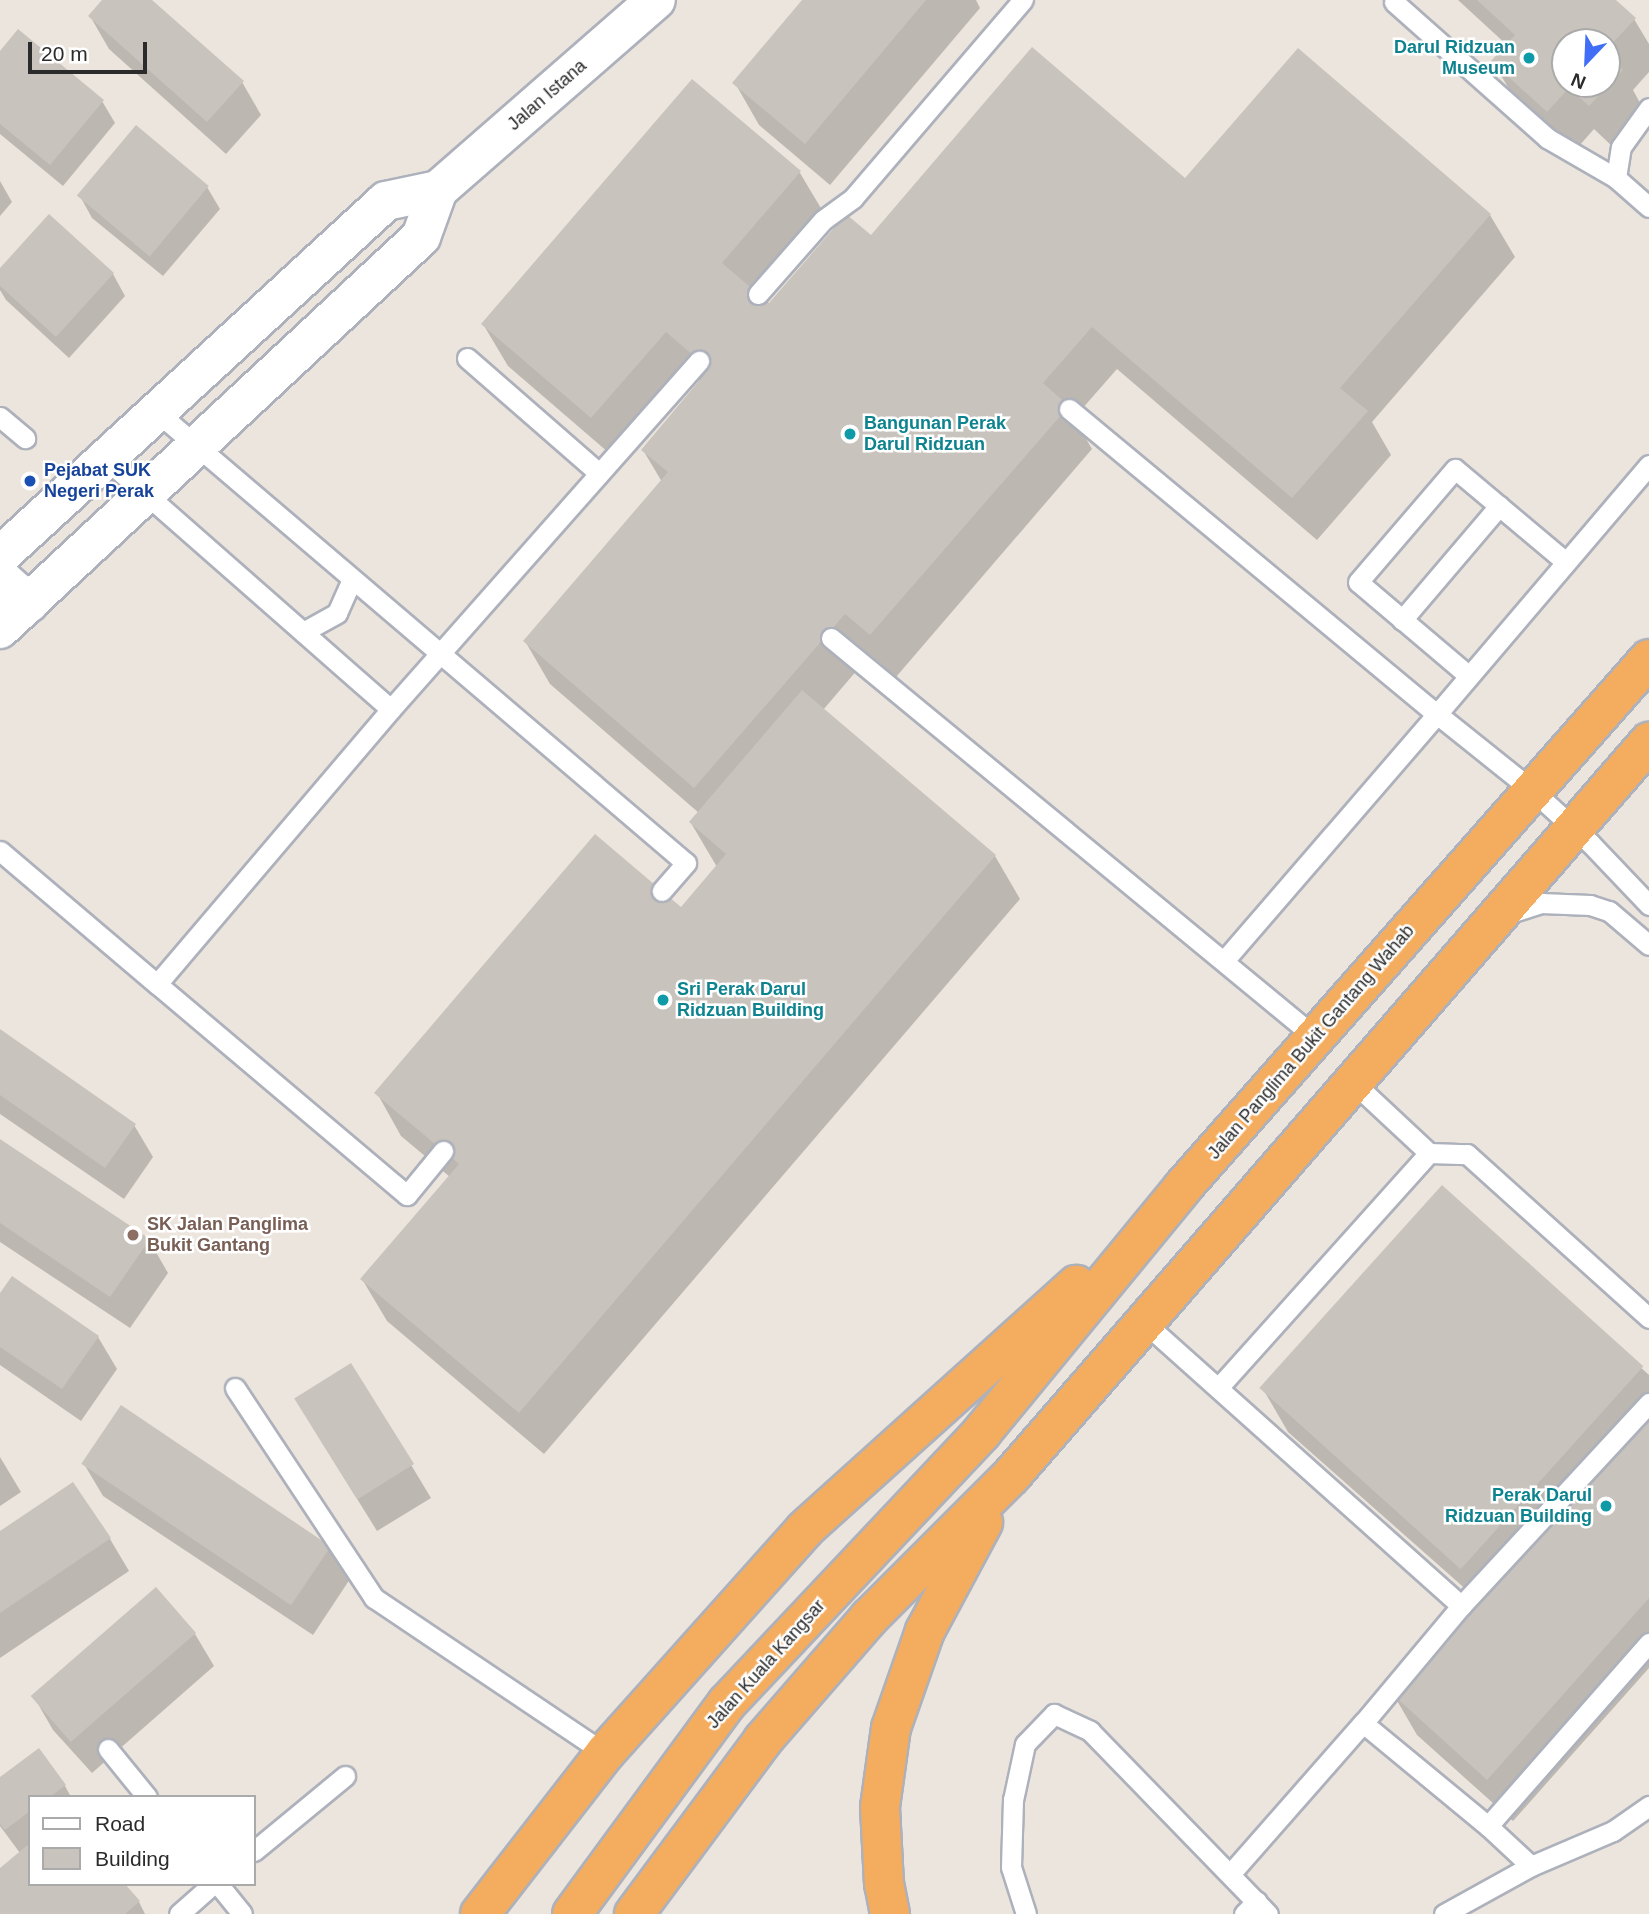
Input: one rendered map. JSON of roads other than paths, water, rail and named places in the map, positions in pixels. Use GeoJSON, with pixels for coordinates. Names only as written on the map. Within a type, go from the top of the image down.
{"type":"FeatureCollection","features":[{"type":"Feature","properties":{"kind":"highway","name":"Jalan Panglima Bukit Gantang Wahab"},"geometry":{"type":"LineString","coordinates":[[982,1432],[1183,1187],[1649,659]]}},
{"type":"Feature","properties":{"kind":"highway"},"geometry":{"type":"LineString","coordinates":[[635,1914],[781,1719],[869,1618],[1011,1476],[1355,1084],[1573,826],[1649,742]]}},
{"type":"Feature","properties":{"kind":"highway"},"geometry":{"type":"LineString","coordinates":[[480,1914],[605,1753],[805,1529],[903,1446],[1183,1187]]}},
{"type":"Feature","properties":{"kind":"highway","name":"Jalan Kuala Kangsar"},"geometry":{"type":"LineString","coordinates":[[572,1914],[727,1703],[982,1432]]}},
{"type":"Feature","properties":{"kind":"highway"},"geometry":{"type":"LineString","coordinates":[[890,1914],[884,1884],[880,1807],[891,1728],[925,1631],[1011,1476]]}},
{"type":"Feature","properties":{"kind":"main road","name":"Jalan Istana"},"geometry":{"type":"LineString","coordinates":[[438,190],[656,0]]}},
{"type":"Feature","properties":{"kind":"main road"},"geometry":{"type":"LineString","coordinates":[[0,556],[386,201],[438,190]]}},
{"type":"Feature","properties":{"kind":"main road"},"geometry":{"type":"LineString","coordinates":[[0,629],[421,237],[438,190]]}},
{"type":"Feature","properties":{"kind":"main road"},"geometry":{"type":"LineString","coordinates":[[0,577],[29,603]]}},
{"type":"Feature","properties":{"kind":"lane"},"geometry":{"type":"LineString","coordinates":[[758,294],[823,220],[853,198],[1023,0]]}},
{"type":"Feature","properties":{"kind":"lane"},"geometry":{"type":"LineString","coordinates":[[1394,2],[1547,138],[1616,178],[1649,207]]}},
{"type":"Feature","properties":{"kind":"lane"},"geometry":{"type":"LineString","coordinates":[[1616,178],[1621,147],[1649,108]]}},
{"type":"Feature","properties":{"kind":"lane"},"geometry":{"type":"LineString","coordinates":[[467,358],[599,473]]}},
{"type":"Feature","properties":{"kind":"lane"},"geometry":{"type":"LineString","coordinates":[[157,984],[391,709],[699,361]]}},
{"type":"Feature","properties":{"kind":"lane"},"geometry":{"type":"LineString","coordinates":[[1069,409],[1532,790],[1573,826],[1649,905]]}},
{"type":"Feature","properties":{"kind":"lane"},"geometry":{"type":"LineString","coordinates":[[157,412],[686,863],[663,891]]}},
{"type":"Feature","properties":{"kind":"lane"},"geometry":{"type":"LineString","coordinates":[[0,417],[25,438]]}},
{"type":"Feature","properties":{"kind":"lane"},"geometry":{"type":"LineString","coordinates":[[106,459],[391,709]]}},
{"type":"Feature","properties":{"kind":"lane"},"geometry":{"type":"LineString","coordinates":[[1225,960],[1649,465]]}},
{"type":"Feature","properties":{"kind":"lane"},"geometry":{"type":"LineString","coordinates":[[1469,676],[1358,582],[1455,469],[1566,562]]}},
{"type":"Feature","properties":{"kind":"lane"},"geometry":{"type":"LineString","coordinates":[[1402,620],[1499,506]]}},
{"type":"Feature","properties":{"kind":"lane"},"geometry":{"type":"LineString","coordinates":[[303,632],[337,613],[352,580]]}},
{"type":"Feature","properties":{"kind":"lane"},"geometry":{"type":"LineString","coordinates":[[831,638],[1225,960],[1315,1037]]}},
{"type":"Feature","properties":{"kind":"lane"},"geometry":{"type":"LineString","coordinates":[[0,852],[407,1195],[443,1151]]}},
{"type":"Feature","properties":{"kind":"lane"},"geometry":{"type":"LineString","coordinates":[[1497,917],[1541,903],[1590,905],[1609,911],[1649,944]]}},
{"type":"Feature","properties":{"kind":"lane"},"geometry":{"type":"LineString","coordinates":[[1355,1084],[1429,1153],[1467,1154],[1649,1318]]}},
{"type":"Feature","properties":{"kind":"lane"},"geometry":{"type":"LineString","coordinates":[[1218,1388],[1429,1153]]}},
{"type":"Feature","properties":{"kind":"lane"},"geometry":{"type":"LineString","coordinates":[[1146,1324],[1461,1606]]}},
{"type":"Feature","properties":{"kind":"lane"},"geometry":{"type":"LineString","coordinates":[[235,1388],[374,1598],[605,1753]]}},
{"type":"Feature","properties":{"kind":"lane"},"geometry":{"type":"LineString","coordinates":[[1231,1874],[1461,1606],[1649,1403]]}},
{"type":"Feature","properties":{"kind":"lane"},"geometry":{"type":"LineString","coordinates":[[1488,1826],[1649,1643]]}},
{"type":"Feature","properties":{"kind":"lane"},"geometry":{"type":"LineString","coordinates":[[1026,1914],[1011,1867],[1013,1800],[1026,1744],[1054,1714],[1090,1731],[1231,1874],[1257,1910]]}},
{"type":"Feature","properties":{"kind":"lane"},"geometry":{"type":"LineString","coordinates":[[1363,1723],[1488,1826],[1531,1866]]}},
{"type":"Feature","properties":{"kind":"lane"},"geometry":{"type":"LineString","coordinates":[[108,1749],[145,1795]]}},
{"type":"Feature","properties":{"kind":"lane"},"geometry":{"type":"LineString","coordinates":[[256,1849],[345,1776]]}},
{"type":"Feature","properties":{"kind":"lane"},"geometry":{"type":"LineString","coordinates":[[1444,1914],[1531,1866],[1613,1831],[1649,1806]]}},
{"type":"Feature","properties":{"kind":"lane"},"geometry":{"type":"LineString","coordinates":[[179,1914],[214,1886]]}},
{"type":"Feature","properties":{"kind":"lane"},"geometry":{"type":"LineString","coordinates":[[218,1886],[242,1914]]}},
{"type":"Feature","properties":{"kind":"place","name":"Darul Ridzuan Museum"},"geometry":{"type":"Point","coordinates":[1529,58]}},
{"type":"Feature","properties":{"kind":"place","name":"Bangunan Perak Darul Ridzuan"},"geometry":{"type":"Point","coordinates":[850,434]}},
{"type":"Feature","properties":{"kind":"place","name":"Pejabat SUK Negeri Perak"},"geometry":{"type":"Point","coordinates":[30,481]}},
{"type":"Feature","properties":{"kind":"place","name":"Sri Perak Darul Ridzuan Building"},"geometry":{"type":"Point","coordinates":[663,1000]}},
{"type":"Feature","properties":{"kind":"place","name":"SK Jalan Panglima Bukit Gantang"},"geometry":{"type":"Point","coordinates":[133,1235]}},
{"type":"Feature","properties":{"kind":"place","name":"Perak Darul Ridzuan Building"},"geometry":{"type":"Point","coordinates":[1606,1506]}}]}
